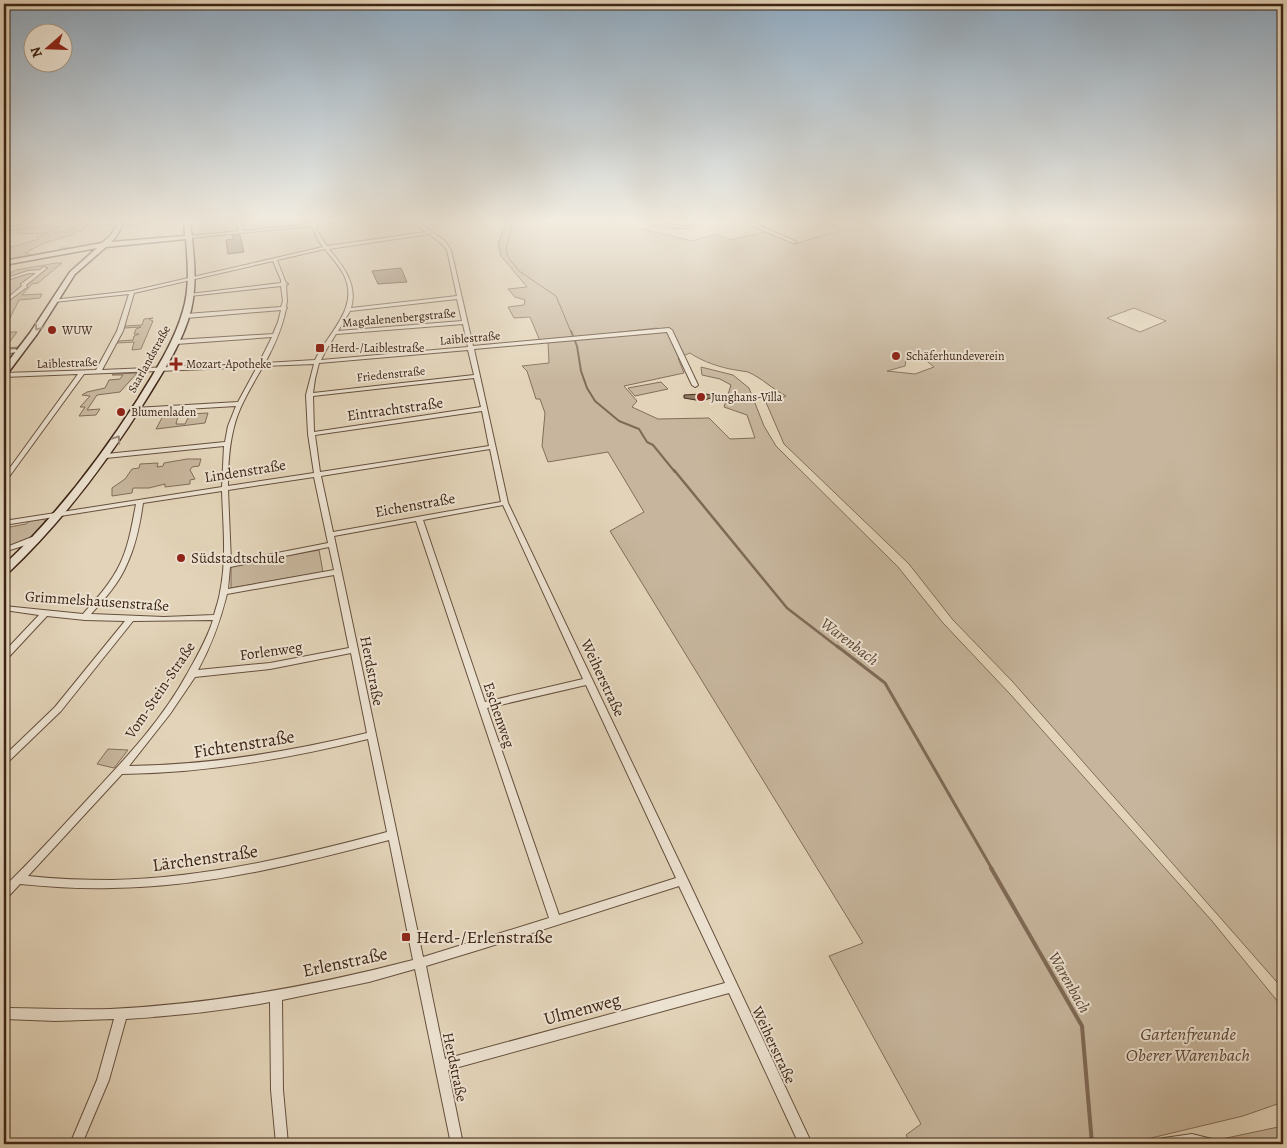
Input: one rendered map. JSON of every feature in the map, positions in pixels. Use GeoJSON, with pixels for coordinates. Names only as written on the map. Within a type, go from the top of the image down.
{"type":"FeatureCollection","features":[{"type":"Feature","properties":{"kind":"street"},"geometry":{"type":"LineString","coordinates":[[4,281],[24,274]]}},
{"type":"Feature","properties":{"kind":"street"},"geometry":{"type":"LineString","coordinates":[[6,298],[39,274]]}},
{"type":"Feature","properties":{"kind":"street"},"geometry":{"type":"LineString","coordinates":[[4,373],[33,334],[72,274]]}},
{"type":"Feature","properties":{"kind":"street","name":"Saarlandstraße"},"geometry":{"type":"LineString","coordinates":[[4,571],[42,535],[60,514],[106,456],[135,410],[176,342],[186,316],[190,295],[191,274]]}},
{"type":"Feature","properties":{"kind":"street"},"geometry":{"type":"LineString","coordinates":[[54,301],[132,292],[210,274]]}},
{"type":"Feature","properties":{"kind":"street","name":"Vom-Stein-Straße"},"geometry":{"type":"LineString","coordinates":[[4,894],[120,770],[164,716],[192,674],[212,637],[224,592],[227,565],[227,444],[239,404],[261,365],[286,308],[286,284],[282,274]]}},
{"type":"Feature","properties":{"kind":"street","name":"Herdstraße"},"geometry":{"type":"LineString","coordinates":[[345,274],[351,297],[348,310],[317,362],[309,395],[311,434],[337,572],[457,1144]]}},
{"type":"Feature","properties":{"kind":"street","name":"Weiherstraße"},"geometry":{"type":"LineString","coordinates":[[454,274],[504,503],[806,1144]]}},
{"type":"Feature","properties":{"kind":"street"},"geometry":{"type":"LineString","coordinates":[[4,281],[35,277]]}},
{"type":"Feature","properties":{"kind":"street"},"geometry":{"type":"LineString","coordinates":[[190,295],[286,284]]}},
{"type":"Feature","properties":{"kind":"street"},"geometry":{"type":"LineString","coordinates":[[98,372],[120,331],[132,292]]}},
{"type":"Feature","properties":{"kind":"street"},"geometry":{"type":"LineString","coordinates":[[348,310],[458,297]]}},
{"type":"Feature","properties":{"kind":"street"},"geometry":{"type":"LineString","coordinates":[[4,304],[12,298],[6,298]]}},
{"type":"Feature","properties":{"kind":"street"},"geometry":{"type":"LineString","coordinates":[[186,316],[286,308]]}},
{"type":"Feature","properties":{"kind":"street","name":"Magdalenenbergstraße"},"geometry":{"type":"LineString","coordinates":[[335,333],[464,322]]}},
{"type":"Feature","properties":{"kind":"street","name":"Laiblestraße"},"geometry":{"type":"LineString","coordinates":[[4,373],[160,370],[317,362],[669,330],[695,385]]}},
{"type":"Feature","properties":{"kind":"street"},"geometry":{"type":"LineString","coordinates":[[176,342],[275,335]]}},
{"type":"Feature","properties":{"kind":"street"},"geometry":{"type":"LineString","coordinates":[[4,352],[16,351]]}},
{"type":"Feature","properties":{"kind":"street"},"geometry":{"type":"LineString","coordinates":[[4,480],[83,372]]}},
{"type":"Feature","properties":{"kind":"street","name":"Friedenstraße"},"geometry":{"type":"LineString","coordinates":[[309,395],[476,376]]}},
{"type":"Feature","properties":{"kind":"street"},"geometry":{"type":"LineString","coordinates":[[135,410],[239,404]]}},
{"type":"Feature","properties":{"kind":"street","name":"Eintrachtstraße"},"geometry":{"type":"LineString","coordinates":[[311,434],[482,409]]}},
{"type":"Feature","properties":{"kind":"street"},"geometry":{"type":"LineString","coordinates":[[106,456],[227,444]]}},
{"type":"Feature","properties":{"kind":"street","name":"Lindenstraße"},"geometry":{"type":"LineString","coordinates":[[4,523],[492,447]]}},
{"type":"Feature","properties":{"kind":"street"},"geometry":{"type":"LineString","coordinates":[[85,617],[118,576],[128,555],[134,539],[140,501]]}},
{"type":"Feature","properties":{"kind":"street","name":"Eichenstraße"},"geometry":{"type":"LineString","coordinates":[[227,565],[419,518],[504,503]]}},
{"type":"Feature","properties":{"kind":"street","name":"Eschenweg"},"geometry":{"type":"LineString","coordinates":[[419,518],[555,920]]}},
{"type":"Feature","properties":{"kind":"street"},"geometry":{"type":"LineString","coordinates":[[4,550],[26,543],[42,535]]}},
{"type":"Feature","properties":{"kind":"street"},"geometry":{"type":"LineString","coordinates":[[224,592],[337,572]]}},
{"type":"Feature","properties":{"kind":"street","name":"Grimmelshausenstraße"},"geometry":{"type":"LineString","coordinates":[[4,608],[44,614],[130,620],[218,617]]}},
{"type":"Feature","properties":{"kind":"street"},"geometry":{"type":"LineString","coordinates":[[4,657],[44,614]]}},
{"type":"Feature","properties":{"kind":"street"},"geometry":{"type":"LineString","coordinates":[[4,761],[58,710],[130,620]]}},
{"type":"Feature","properties":{"kind":"street","name":"Forlenweg"},"geometry":{"type":"LineString","coordinates":[[192,674],[270,666],[354,650]]}},
{"type":"Feature","properties":{"kind":"street"},"geometry":{"type":"LineString","coordinates":[[482,706],[589,681]]}},
{"type":"Feature","properties":{"kind":"street","name":"Fichtenstraße"},"geometry":{"type":"LineString","coordinates":[[120,770],[167,771],[213,767],[312,750],[371,735]]}},
{"type":"Feature","properties":{"kind":"street","name":"Lärchenstraße"},"geometry":{"type":"LineString","coordinates":[[18,880],[64,885],[126,885],[185,879],[258,867],[392,835]]}},
{"type":"Feature","properties":{"kind":"street","name":"Erlenstraße"},"geometry":{"type":"LineString","coordinates":[[4,1013],[57,1016],[121,1015],[276,995],[419,963],[683,880]]}},
{"type":"Feature","properties":{"kind":"street","name":"Ulmenweg"},"geometry":{"type":"LineString","coordinates":[[441,1066],[731,987]]}},
{"type":"Feature","properties":{"kind":"street"},"geometry":{"type":"LineString","coordinates":[[276,995],[278,1090],[282,1144]]}},
{"type":"Feature","properties":{"kind":"street"},"geometry":{"type":"LineString","coordinates":[[76,1144],[103,1080],[121,1015]]}},
{"type":"Feature","properties":{"kind":"street"},"geometry":{"type":"LineString","coordinates":[[1164,1144],[1192,1140],[1206,1144]]}},
{"type":"Feature","properties":{"kind":"green space"},"geometry":{"type":"Polygon","coordinates":[[[9,274],[49,274],[38,283],[32,284],[22,295],[42,294],[40,298],[19,300],[5,328],[9,332],[17,332],[5,348],[18,347],[16,350],[4,351],[4,276],[9,274]]]}},
{"type":"Feature","properties":{"kind":"green space","name":"Gartenfreunde Oberer Warenbach"},"geometry":{"type":"Polygon","coordinates":[[[516,274],[1283,274],[1283,989],[1012,681],[953,620],[909,564],[784,444],[765,398],[778,399],[786,396],[748,372],[713,364],[690,353],[678,358],[684,373],[624,386],[637,401],[632,407],[658,419],[709,418],[730,439],[755,438],[747,415],[724,407],[731,385],[720,379],[702,375],[701,367],[733,375],[749,388],[764,426],[776,446],[898,567],[943,623],[1010,694],[1212,921],[1283,1008],[1283,1102],[1243,1116],[1126,1144],[911,1144],[906,1135],[921,1124],[829,956],[863,943],[610,531],[644,512],[608,452],[548,462],[542,446],[545,413],[540,399],[536,399],[527,371],[522,366],[549,363],[548,342],[659,333],[657,328],[540,341],[530,317],[514,318],[508,307],[524,305],[525,300],[515,297],[508,289],[527,287],[516,274]],[[1134,308],[1107,318],[1140,332],[1166,321],[1134,308]],[[923,358],[906,360],[905,366],[887,371],[915,374],[934,367],[923,358]]]}},
{"type":"Feature","properties":{"kind":"green space"},"geometry":{"type":"Polygon","coordinates":[[[153,318],[149,319],[153,321],[141,349],[132,350],[134,342],[117,343],[119,341],[133,340],[134,336],[139,334],[134,334],[136,329],[141,327],[124,328],[125,326],[142,325],[144,319],[153,318]]]}},
{"type":"Feature","properties":{"kind":"green space"},"geometry":{"type":"Polygon","coordinates":[[[137,373],[120,392],[97,395],[87,410],[100,409],[96,415],[79,416],[85,407],[80,407],[90,396],[82,395],[105,388],[109,380],[120,379],[123,375],[112,375],[137,373]]]}},
{"type":"Feature","properties":{"kind":"green space"},"geometry":{"type":"Polygon","coordinates":[[[661,382],[668,389],[635,396],[628,388],[661,382]]]}},
{"type":"Feature","properties":{"kind":"green space"},"geometry":{"type":"Polygon","coordinates":[[[208,413],[205,423],[156,429],[163,416],[178,416],[176,424],[185,424],[190,414],[208,413]]]}},
{"type":"Feature","properties":{"kind":"green space"},"geometry":{"type":"Polygon","coordinates":[[[187,459],[201,459],[199,466],[192,467],[190,470],[195,479],[190,480],[190,484],[165,487],[165,484],[149,488],[133,488],[132,493],[112,496],[112,488],[125,479],[132,469],[139,468],[140,464],[158,463],[157,467],[163,466],[164,463],[187,459]]]}},
{"type":"Feature","properties":{"kind":"green space"},"geometry":{"type":"Polygon","coordinates":[[[42,519],[47,521],[31,538],[4,548],[4,528],[42,519]]]}},
{"type":"Feature","properties":{"kind":"green space"},"geometry":{"type":"Polygon","coordinates":[[[319,550],[323,572],[231,588],[231,566],[319,550]]]}},
{"type":"Feature","properties":{"kind":"green space"},"geometry":{"type":"Polygon","coordinates":[[[108,749],[128,750],[114,768],[97,764],[108,749]]]}},
{"type":"Feature","properties":{"kind":"green space"},"geometry":{"type":"Polygon","coordinates":[[[1283,1126],[1283,1144],[1198,1144],[1283,1126]]]}},
{"type":"Feature","properties":{"kind":"building"},"geometry":{"type":"Polygon","coordinates":[[[373,274],[403,274],[407,282],[378,284],[373,274]]]}},
{"type":"Feature","properties":{"kind":"building","name":"Junghans-Villa"},"geometry":{"type":"Polygon","coordinates":[[[684,395],[719,395],[702,401],[684,398],[684,395]]]}},
{"type":"Feature","properties":{"kind":"waterway","name":"Warenbach"},"geometry":{"type":"LineString","coordinates":[[523,274],[556,296],[571,332]]}},
{"type":"Feature","properties":{"kind":"waterway","name":"Warenbach"},"geometry":{"type":"LineString","coordinates":[[571,331],[577,346],[581,371],[587,388],[595,401],[619,421],[639,429],[647,442],[653,445],[675,472]]}},
{"type":"Feature","properties":{"kind":"waterway","name":"Warenbach"},"geometry":{"type":"LineString","coordinates":[[674,470],[787,608],[839,648]]}},
{"type":"Feature","properties":{"kind":"waterway","name":"Warenbach"},"geometry":{"type":"LineString","coordinates":[[837,646],[885,683],[992,869]]}},
{"type":"Feature","properties":{"kind":"waterway","name":"Warenbach"},"geometry":{"type":"LineString","coordinates":[[991,868],[1082,1026],[1092,1144]]}},
{"type":"Feature","properties":{"kind":"place","name":"WUW"},"geometry":{"type":"Point","coordinates":[52,330]}},
{"type":"Feature","properties":{"kind":"place","name":"Herd-/Laiblestraße"},"geometry":{"type":"Point","coordinates":[320,348]}},
{"type":"Feature","properties":{"kind":"place","name":"Schäferhundeverein"},"geometry":{"type":"Point","coordinates":[896,356]}},
{"type":"Feature","properties":{"kind":"place","name":"Mozart-Apotheke"},"geometry":{"type":"Point","coordinates":[176,364]}},
{"type":"Feature","properties":{"kind":"place","name":"Junghans-Villa"},"geometry":{"type":"Point","coordinates":[701,397]}},
{"type":"Feature","properties":{"kind":"place","name":"Blumenladen"},"geometry":{"type":"Point","coordinates":[121,412]}},
{"type":"Feature","properties":{"kind":"place","name":"Südstadtschule"},"geometry":{"type":"Point","coordinates":[181,558]}},
{"type":"Feature","properties":{"kind":"place","name":"Herd-/Erlenstraße"},"geometry":{"type":"Point","coordinates":[406,937]}}]}
